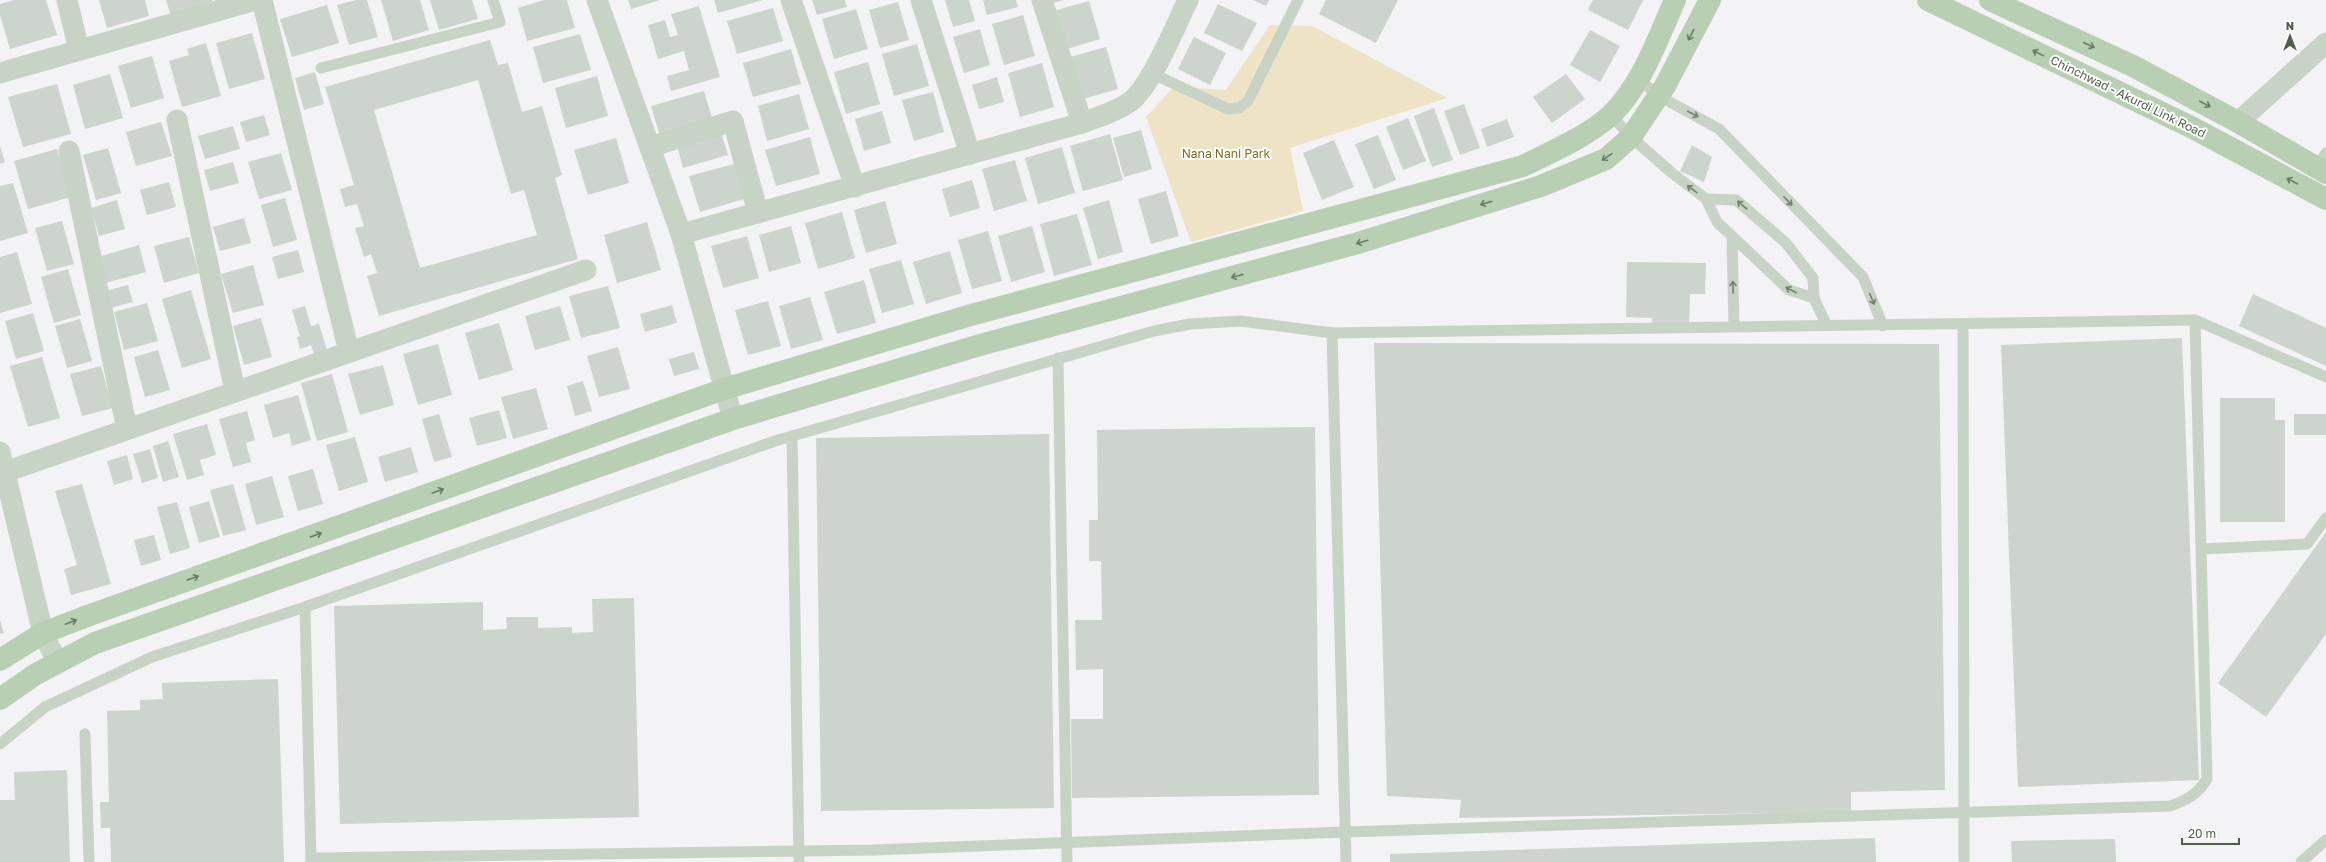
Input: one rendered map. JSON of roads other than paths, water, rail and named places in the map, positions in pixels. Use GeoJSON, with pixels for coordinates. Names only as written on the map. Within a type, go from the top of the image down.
{"type":"FeatureCollection","features":[{"type":"Feature","properties":{"kind":"main road"},"geometry":{"type":"LineString","coordinates":[[0,660],[43,633],[724,389],[971,315],[1523,166],[1559,148],[1611,115],[1638,79],[1675,0]]}},
{"type":"Feature","properties":{"kind":"main road"},"geometry":{"type":"LineString","coordinates":[[0,698],[36,674],[96,643],[733,419],[980,345],[1358,243],[1533,188],[1606,159],[1631,137],[1659,96],[1710,0]]}},
{"type":"Feature","properties":{"kind":"main road","name":"Chinchwad - Akurdi Link Road"},"geometry":{"type":"LineString","coordinates":[[1928,0],[2193,128],[2326,199]]}},
{"type":"Feature","properties":{"kind":"main road"},"geometry":{"type":"LineString","coordinates":[[1990,0],[2133,66],[2323,165]]}},
{"type":"Feature","properties":{"kind":"street"},"geometry":{"type":"LineString","coordinates":[[67,0],[79,50]]}},
{"type":"Feature","properties":{"kind":"street"},"geometry":{"type":"LineString","coordinates":[[0,73],[255,0]]}},
{"type":"Feature","properties":{"kind":"street"},"geometry":{"type":"LineString","coordinates":[[262,0],[349,352]]}},
{"type":"Feature","properties":{"kind":"street"},"geometry":{"type":"LineString","coordinates":[[598,0],[681,234],[733,419]]}},
{"type":"Feature","properties":{"kind":"street"},"geometry":{"type":"LineString","coordinates":[[791,0],[855,187]]}},
{"type":"Feature","properties":{"kind":"street"},"geometry":{"type":"LineString","coordinates":[[921,0],[970,154]]}},
{"type":"Feature","properties":{"kind":"street"},"geometry":{"type":"LineString","coordinates":[[1042,0],[1082,123]]}},
{"type":"Feature","properties":{"kind":"street"},"geometry":{"type":"LineString","coordinates":[[681,234],[1082,123],[1131,101],[1152,73],[1188,0]]}},
{"type":"Feature","properties":{"kind":"street"},"geometry":{"type":"LineString","coordinates":[[2238,122],[2326,43]]}},
{"type":"Feature","properties":{"kind":"street"},"geometry":{"type":"LineString","coordinates":[[176,120],[235,392]]}},
{"type":"Feature","properties":{"kind":"street"},"geometry":{"type":"LineString","coordinates":[[650,147],[733,121],[758,213]]}},
{"type":"Feature","properties":{"kind":"street"},"geometry":{"type":"LineString","coordinates":[[69,151],[127,429]]}},
{"type":"Feature","properties":{"kind":"street"},"geometry":{"type":"LineString","coordinates":[[57,662],[43,633],[2,462],[127,429],[586,270]]}},
{"type":"Feature","properties":{"kind":"lane"},"geometry":{"type":"LineString","coordinates":[[321,68],[500,22],[493,0]]}},
{"type":"Feature","properties":{"kind":"lane"},"geometry":{"type":"LineString","coordinates":[[1152,73],[1228,109],[1239,108],[1248,101],[1298,0]]}},
{"type":"Feature","properties":{"kind":"lane"},"geometry":{"type":"LineString","coordinates":[[1638,79],[1659,96],[1719,129],[1863,277],[1883,326]]}},
{"type":"Feature","properties":{"kind":"lane"},"geometry":{"type":"LineString","coordinates":[[1611,115],[1631,137],[1672,173],[1706,199],[1717,222],[1789,290],[1814,298]]}},
{"type":"Feature","properties":{"kind":"lane"},"geometry":{"type":"LineString","coordinates":[[1706,199],[1736,200],[1786,243],[1813,278],[1814,298],[1826,324]]}},
{"type":"Feature","properties":{"kind":"lane"},"geometry":{"type":"LineString","coordinates":[[1732,236],[1734,326]]}},
{"type":"Feature","properties":{"kind":"lane"},"geometry":{"type":"LineString","coordinates":[[304,607],[311,860],[799,856],[1066,842],[2170,806],[2188,800],[2200,791],[2208,779],[2195,320]]}},
{"type":"Feature","properties":{"kind":"lane"},"geometry":{"type":"LineString","coordinates":[[0,744],[45,708],[152,657],[304,607],[792,436],[1058,358],[1154,331],[1190,324],[1241,321],[1332,333],[1826,324],[1883,326],[2195,320],[2326,377]]}},
{"type":"Feature","properties":{"kind":"lane"},"geometry":{"type":"LineString","coordinates":[[1963,324],[1964,862]]}},
{"type":"Feature","properties":{"kind":"lane"},"geometry":{"type":"LineString","coordinates":[[1332,333],[1346,862]]}},
{"type":"Feature","properties":{"kind":"lane"},"geometry":{"type":"LineString","coordinates":[[1058,358],[1067,862]]}},
{"type":"Feature","properties":{"kind":"lane"},"geometry":{"type":"LineString","coordinates":[[792,436],[799,856]]}},
{"type":"Feature","properties":{"kind":"lane"},"geometry":{"type":"LineString","coordinates":[[2202,550],[2307,544],[2326,518]]}},
{"type":"Feature","properties":{"kind":"lane"},"geometry":{"type":"LineString","coordinates":[[85,734],[89,862]]}},
{"type":"Feature","properties":{"kind":"lane"},"geometry":{"type":"LineString","coordinates":[[2301,862],[2326,840]]}},
{"type":"Feature","properties":{"kind":"park label","name":"Nana Nani Park"},"geometry":{"type":"Point","coordinates":[1226,154]}}]}
